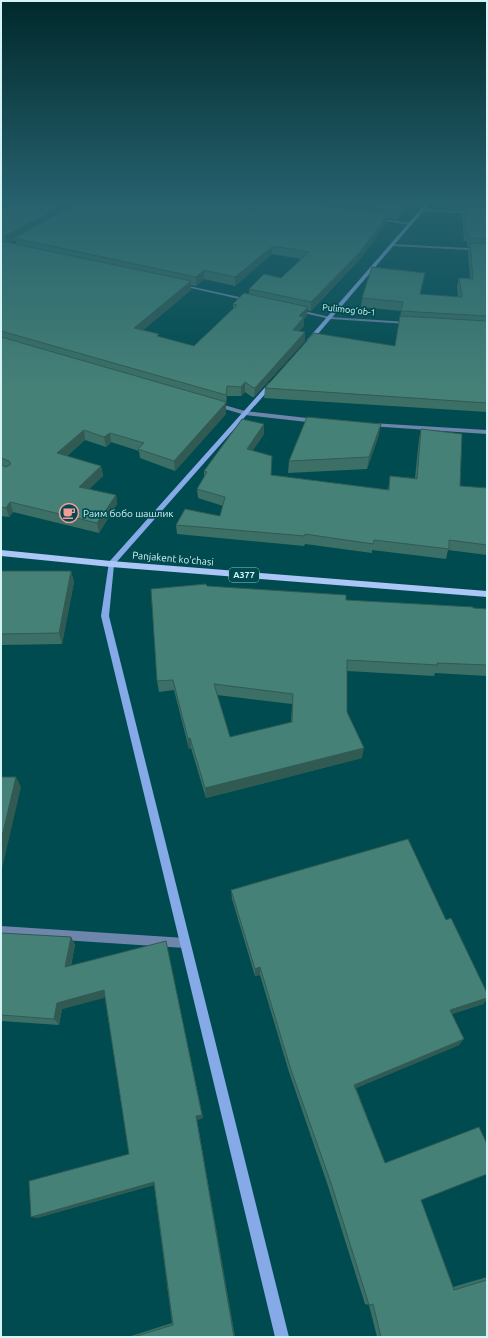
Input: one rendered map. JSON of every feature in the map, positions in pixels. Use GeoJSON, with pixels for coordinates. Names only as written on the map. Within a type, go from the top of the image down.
{"type":"FeatureCollection","features":[{"type":"Feature","properties":{"kind":"main road","name":"Panjakent ko'chasi"},"geometry":{"type":"LineString","coordinates":[[1,553],[111,564],[487,594]]}},
{"type":"Feature","properties":{"kind":"street"},"geometry":{"type":"LineString","coordinates":[[303,347],[376,264]]}},
{"type":"Feature","properties":{"kind":"street"},"geometry":{"type":"LineString","coordinates":[[176,284],[253,301]]}},
{"type":"Feature","properties":{"kind":"street","name":"Pulimog’ob-1"},"geometry":{"type":"LineString","coordinates":[[291,309],[330,318],[416,324]]}},
{"type":"Feature","properties":{"kind":"street"},"geometry":{"type":"LineString","coordinates":[[277,377],[111,564],[105,616],[282,1337]]}},
{"type":"Feature","properties":{"kind":"street"},"geometry":{"type":"LineString","coordinates":[[207,402],[245,413],[324,422]]}},
{"type":"Feature","properties":{"kind":"street"},"geometry":{"type":"LineString","coordinates":[[362,424],[487,432]]}},
{"type":"Feature","properties":{"kind":"street"},"geometry":{"type":"LineString","coordinates":[[1,931],[185,943]]}},
{"type":"Feature","properties":{"kind":"building"},"geometry":{"type":"Polygon","coordinates":[[[1,264],[112,264],[191,281],[134,328],[159,334],[157,336],[194,346],[237,305],[233,304],[244,293],[308,307],[299,316],[304,317],[293,330],[305,332],[255,388],[245,382],[241,387],[227,386],[226,395],[1,331],[1,264]]]}},
{"type":"Feature","properties":{"kind":"building"},"geometry":{"type":"Polygon","coordinates":[[[137,264],[250,264],[235,277],[204,270],[196,277],[137,264]]]}},
{"type":"Feature","properties":{"kind":"building"},"geometry":{"type":"Polygon","coordinates":[[[296,264],[348,264],[311,302],[249,289],[264,274],[281,278],[296,264]]]}},
{"type":"Feature","properties":{"kind":"building"},"geometry":{"type":"Polygon","coordinates":[[[472,264],[487,264],[487,316],[401,311],[403,302],[362,298],[372,267],[425,273],[420,294],[462,297],[459,278],[473,279],[472,264]]]}},
{"type":"Feature","properties":{"kind":"building"},"geometry":{"type":"Polygon","coordinates":[[[400,316],[487,321],[487,403],[265,388],[314,333],[395,346],[400,316]]]}},
{"type":"Feature","properties":{"kind":"building"},"geometry":{"type":"Polygon","coordinates":[[[1,337],[226,402],[174,461],[138,449],[144,443],[110,433],[104,437],[84,430],[57,453],[101,466],[79,487],[116,495],[97,523],[10,502],[6,508],[1,507],[1,465],[6,467],[11,464],[9,461],[1,458],[1,337]]]}},
{"type":"Feature","properties":{"kind":"building"},"geometry":{"type":"Polygon","coordinates":[[[307,417],[381,424],[369,457],[289,461],[307,417]]]}},
{"type":"Feature","properties":{"kind":"building"},"geometry":{"type":"Polygon","coordinates":[[[242,419],[264,424],[247,449],[272,456],[271,475],[389,490],[390,476],[417,479],[421,429],[462,434],[460,486],[487,488],[487,545],[449,540],[449,549],[374,540],[373,544],[305,534],[305,536],[176,525],[185,509],[220,516],[225,497],[197,489],[207,472],[204,471],[242,419]]]}},
{"type":"Feature","properties":{"kind":"building"},"geometry":{"type":"Polygon","coordinates":[[[1,571],[71,571],[59,633],[1,634],[1,571]]]}},
{"type":"Feature","properties":{"kind":"building"},"geometry":{"type":"Polygon","coordinates":[[[206,584],[207,586],[346,595],[346,600],[487,609],[487,665],[437,663],[438,665],[347,660],[347,712],[364,748],[205,788],[190,738],[188,739],[173,680],[157,681],[151,589],[206,584]],[[214,684],[230,737],[292,722],[293,694],[214,684]]]}},
{"type":"Feature","properties":{"kind":"building"},"geometry":{"type":"Polygon","coordinates":[[[1,777],[16,777],[1,841],[1,777]]]}},
{"type":"Feature","properties":{"kind":"building"},"geometry":{"type":"Polygon","coordinates":[[[408,839],[446,920],[451,918],[487,993],[487,998],[450,1010],[464,1039],[354,1085],[385,1163],[479,1127],[487,1144],[487,1174],[421,1200],[454,1290],[487,1280],[487,1337],[381,1337],[373,1304],[369,1305],[331,1183],[290,1067],[260,967],[255,969],[231,890],[408,839]]]}},
{"type":"Feature","properties":{"kind":"building"},"geometry":{"type":"Polygon","coordinates":[[[1,933],[71,937],[65,967],[166,941],[202,1115],[196,1116],[234,1337],[133,1337],[173,1325],[154,1182],[31,1217],[29,1181],[129,1154],[104,990],[57,1003],[54,1019],[1,1015],[1,933]]]}},
{"type":"Feature","properties":{"kind":"place","name":"Раим бобо шашлик"},"geometry":{"type":"Point","coordinates":[69,513]}}]}
